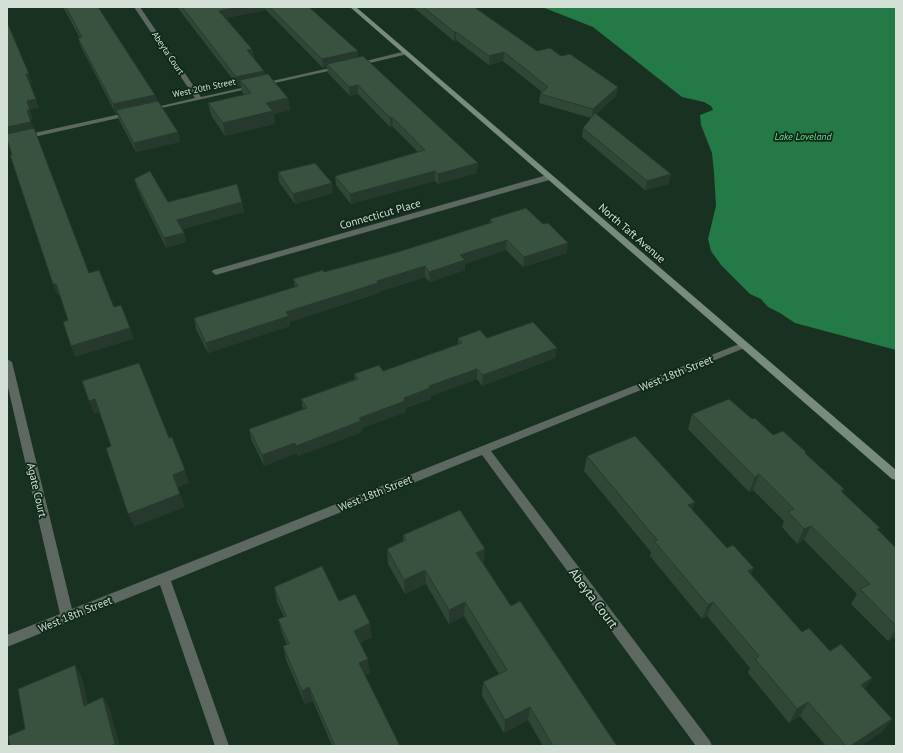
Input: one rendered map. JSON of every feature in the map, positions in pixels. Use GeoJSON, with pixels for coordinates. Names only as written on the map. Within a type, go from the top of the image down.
{"type":"FeatureCollection","features":[{"type":"Feature","properties":{"kind":"main road","name":"North Taft Avenue"},"geometry":{"type":"LineString","coordinates":[[353,7],[896,476]]}},
{"type":"Feature","properties":{"kind":"street","name":"Abeyta Court"},"geometry":{"type":"LineString","coordinates":[[137,7],[199,99]]}},
{"type":"Feature","properties":{"kind":"street"},"geometry":{"type":"LineString","coordinates":[[351,65],[406,53]]}},
{"type":"Feature","properties":{"kind":"street","name":"West 20th Street"},"geometry":{"type":"LineString","coordinates":[[145,111],[344,67]]}},
{"type":"Feature","properties":{"kind":"street"},"geometry":{"type":"LineString","coordinates":[[7,141],[137,112]]}},
{"type":"Feature","properties":{"kind":"street","name":"Connecticut Place"},"geometry":{"type":"LineString","coordinates":[[216,272],[550,177]]}},
{"type":"Feature","properties":{"kind":"street","name":"West 18th Street"},"geometry":{"type":"LineString","coordinates":[[7,641],[744,345]]}},
{"type":"Feature","properties":{"kind":"street","name":"Agate Court"},"geometry":{"type":"LineString","coordinates":[[7,362],[67,617]]}},
{"type":"Feature","properties":{"kind":"street","name":"Abeyta Court"},"geometry":{"type":"LineString","coordinates":[[484,450],[705,746]]}},
{"type":"Feature","properties":{"kind":"street"},"geometry":{"type":"LineString","coordinates":[[164,578],[222,746]]}},
{"type":"Feature","properties":{"kind":"water","name":"Lake Loveland"},"geometry":{"type":"Polygon","coordinates":[[[542,7],[896,7],[896,350],[795,323],[768,307],[761,299],[750,294],[721,265],[711,251],[708,239],[716,206],[714,173],[712,153],[701,125],[700,115],[713,110],[711,106],[704,102],[682,97],[593,27],[542,7]]]}},
{"type":"Feature","properties":{"kind":"building"},"geometry":{"type":"Polygon","coordinates":[[[66,7],[98,7],[155,95],[113,104],[78,38],[82,37],[66,7]]]}},
{"type":"Feature","properties":{"kind":"building"},"geometry":{"type":"Polygon","coordinates":[[[182,7],[238,7],[219,11],[252,49],[247,50],[264,71],[236,77],[182,7]]]}},
{"type":"Feature","properties":{"kind":"building"},"geometry":{"type":"Polygon","coordinates":[[[270,7],[309,7],[358,51],[322,59],[270,7]]]}},
{"type":"Feature","properties":{"kind":"building"},"geometry":{"type":"Polygon","coordinates":[[[423,7],[474,7],[537,51],[550,48],[561,56],[570,54],[618,87],[593,109],[540,94],[548,87],[504,52],[489,56],[454,32],[423,7]]]}},
{"type":"Feature","properties":{"kind":"building"},"geometry":{"type":"Polygon","coordinates":[[[7,22],[29,74],[26,74],[36,99],[27,101],[30,110],[27,110],[31,122],[7,127],[7,22]]]}},
{"type":"Feature","properties":{"kind":"building"},"geometry":{"type":"Polygon","coordinates":[[[363,56],[478,163],[438,174],[435,171],[350,194],[335,176],[425,150],[392,117],[390,118],[358,85],[349,87],[327,64],[363,56]]]}},
{"type":"Feature","properties":{"kind":"building"},"geometry":{"type":"Polygon","coordinates":[[[268,74],[288,98],[266,103],[273,111],[223,123],[208,103],[251,93],[240,80],[268,74]]]}},
{"type":"Feature","properties":{"kind":"building"},"geometry":{"type":"Polygon","coordinates":[[[158,101],[178,132],[134,143],[116,110],[158,101]]]}},
{"type":"Feature","properties":{"kind":"building"},"geometry":{"type":"Polygon","coordinates":[[[595,113],[671,174],[647,181],[583,128],[595,113]]]}},
{"type":"Feature","properties":{"kind":"building"},"geometry":{"type":"Polygon","coordinates":[[[34,128],[89,273],[99,270],[114,307],[121,305],[130,328],[71,346],[63,322],[68,320],[56,284],[53,284],[10,155],[12,155],[7,139],[7,134],[34,128]]]}},
{"type":"Feature","properties":{"kind":"building"},"geometry":{"type":"Polygon","coordinates":[[[315,163],[332,183],[293,194],[278,172],[315,163]]]}},
{"type":"Feature","properties":{"kind":"building"},"geometry":{"type":"Polygon","coordinates":[[[150,171],[168,202],[237,184],[242,202],[177,220],[184,233],[164,238],[134,179],[150,171]]]}},
{"type":"Feature","properties":{"kind":"building"},"geometry":{"type":"Polygon","coordinates":[[[526,208],[543,224],[548,223],[568,243],[524,257],[507,240],[460,255],[465,260],[429,272],[425,266],[377,281],[378,283],[286,312],[289,316],[206,343],[194,318],[298,286],[293,279],[323,270],[324,272],[398,252],[493,222],[490,219],[526,208]]]}},
{"type":"Feature","properties":{"kind":"building"},"geometry":{"type":"Polygon","coordinates":[[[533,322],[557,348],[483,375],[477,369],[429,386],[430,388],[404,398],[405,401],[359,418],[361,421],[296,446],[295,443],[262,455],[249,429],[307,408],[301,399],[358,379],[354,374],[379,365],[383,371],[462,343],[458,338],[480,330],[487,338],[533,322]]]}},
{"type":"Feature","properties":{"kind":"building"},"geometry":{"type":"Polygon","coordinates":[[[139,363],[169,438],[172,437],[185,470],[173,475],[180,494],[128,514],[106,448],[111,446],[95,399],[89,401],[82,381],[139,363]]]}},
{"type":"Feature","properties":{"kind":"building"},"geometry":{"type":"Polygon","coordinates":[[[729,399],[752,419],[755,418],[773,435],[783,431],[844,489],[841,491],[880,528],[877,529],[896,548],[896,626],[860,589],[870,584],[811,526],[804,529],[788,512],[794,509],[759,474],[755,477],[692,414],[729,399]]]}},
{"type":"Feature","properties":{"kind":"building"},"geometry":{"type":"Polygon","coordinates":[[[635,436],[695,502],[688,505],[727,548],[733,545],[754,568],[748,571],[802,632],[809,628],[830,651],[841,644],[872,678],[861,685],[892,719],[850,746],[846,746],[808,702],[797,709],[755,659],[759,656],[713,602],[708,605],[654,541],[657,540],[587,456],[635,436]]]}},
{"type":"Feature","properties":{"kind":"building"},"geometry":{"type":"Polygon","coordinates":[[[460,510],[485,549],[476,553],[511,606],[520,601],[617,746],[553,746],[530,707],[505,720],[483,682],[507,670],[465,602],[449,610],[425,570],[404,580],[387,549],[406,540],[403,535],[460,510]]]}},
{"type":"Feature","properties":{"kind":"building"},"geometry":{"type":"Polygon","coordinates":[[[322,566],[339,601],[355,594],[370,623],[354,631],[368,659],[359,663],[400,746],[335,746],[309,687],[302,691],[283,646],[289,644],[278,619],[286,616],[274,587],[322,566]]]}},
{"type":"Feature","properties":{"kind":"building"},"geometry":{"type":"Polygon","coordinates":[[[75,665],[84,706],[103,697],[115,744],[111,746],[10,746],[8,736],[25,729],[18,689],[75,665]]]}}]}
